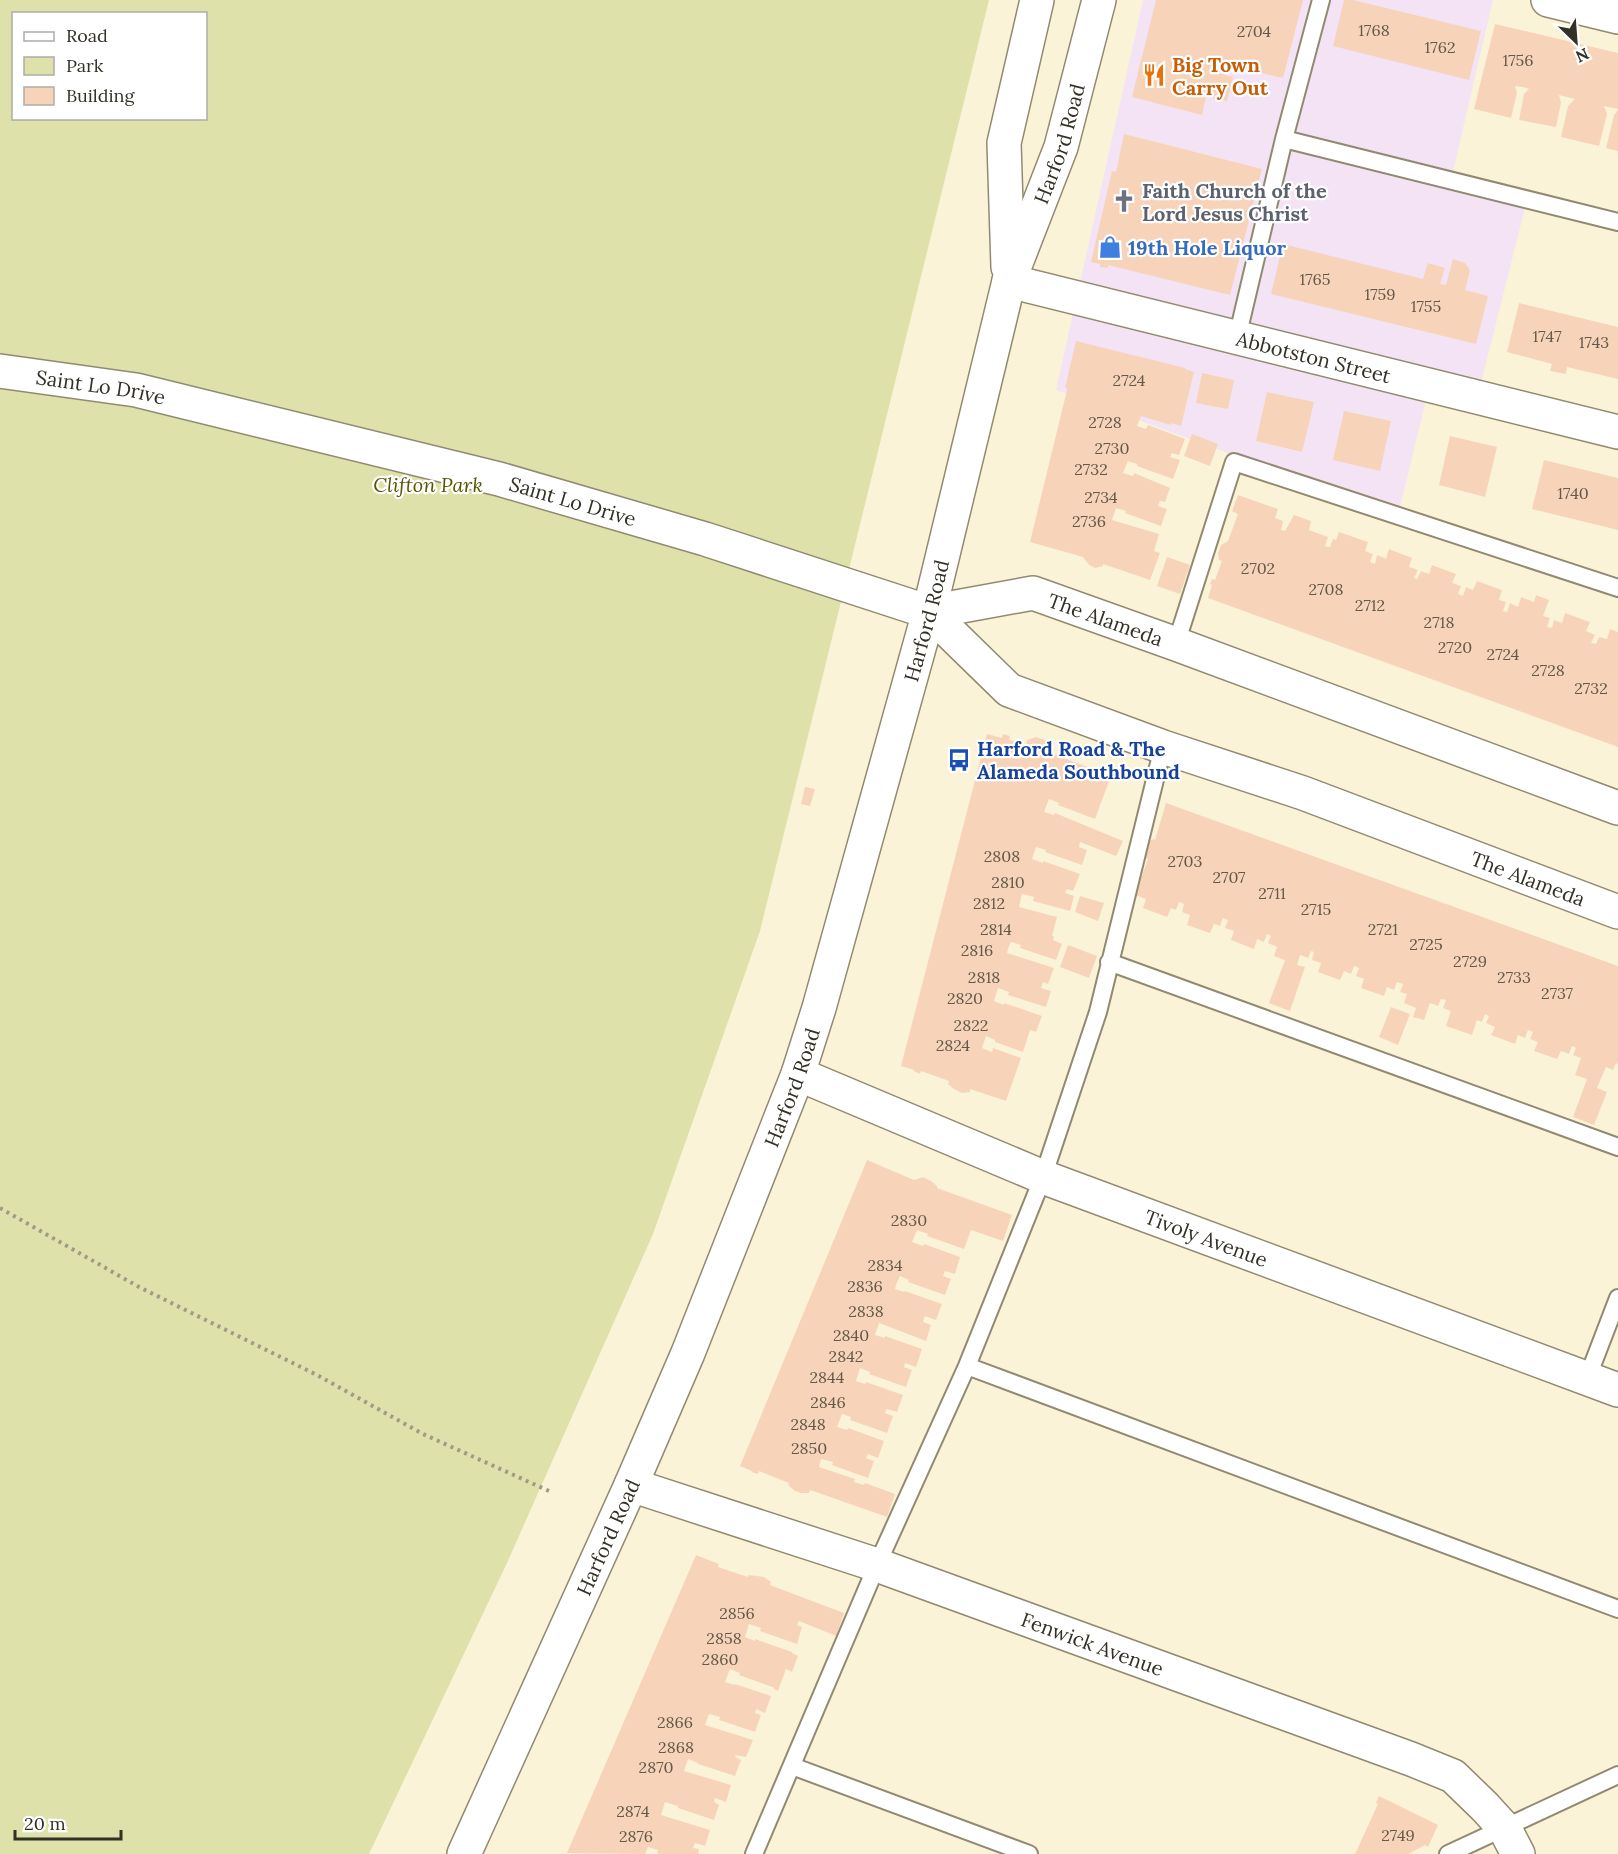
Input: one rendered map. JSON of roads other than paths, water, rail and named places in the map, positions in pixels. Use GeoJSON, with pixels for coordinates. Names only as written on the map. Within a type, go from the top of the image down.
{"type":"FeatureCollection","features":[{"type":"Feature","properties":{"kind":"main road","name":"Harford Road"},"geometry":{"type":"LineString","coordinates":[[1009,281],[1004,143],[1036,0]]}},
{"type":"Feature","properties":{"kind":"main road","name":"Harford Road"},"geometry":{"type":"LineString","coordinates":[[464,1854],[631,1485],[688,1353],[798,1074],[819,1008],[929,612],[1009,281],[1061,147],[1099,0]]}},
{"type":"Feature","properties":{"kind":"main road"},"geometry":{"type":"LineString","coordinates":[[1548,0],[1618,17]]}},
{"type":"Feature","properties":{"kind":"main road","name":"Abbotston Street"},"geometry":{"type":"LineString","coordinates":[[1009,281],[1618,432]]}},
{"type":"Feature","properties":{"kind":"main road","name":"Saint Lo Drive"},"geometry":{"type":"LineString","coordinates":[[0,371],[136,390],[499,479],[705,539],[929,612]]}},
{"type":"Feature","properties":{"kind":"main road","name":"The Alameda"},"geometry":{"type":"LineString","coordinates":[[929,612],[1033,594],[1176,644],[1618,808]]}},
{"type":"Feature","properties":{"kind":"main road","name":"The Alameda"},"geometry":{"type":"LineString","coordinates":[[929,612],[1009,690],[1163,747],[1303,793],[1618,912]]}},
{"type":"Feature","properties":{"kind":"main road","name":"Tivoly Avenue"},"geometry":{"type":"LineString","coordinates":[[798,1074],[1043,1178],[1618,1390]]}},
{"type":"Feature","properties":{"kind":"main road","name":"Fenwick Avenue"},"geometry":{"type":"LineString","coordinates":[[631,1485],[877,1565],[1411,1759],[1453,1776],[1485,1807],[1511,1841]]}},
{"type":"Feature","properties":{"kind":"lane"},"geometry":{"type":"LineString","coordinates":[[1237,338],[1284,139],[1321,0]]}},
{"type":"Feature","properties":{"kind":"lane"},"geometry":{"type":"LineString","coordinates":[[1284,139],[1618,222]]}},
{"type":"Feature","properties":{"kind":"lane"},"geometry":{"type":"LineString","coordinates":[[1176,644],[1234,462],[1618,588]]}},
{"type":"Feature","properties":{"kind":"lane"},"geometry":{"type":"LineString","coordinates":[[754,1854],[877,1565],[967,1366],[1043,1178],[1098,1012],[1163,747]]}},
{"type":"Feature","properties":{"kind":"lane"},"geometry":{"type":"LineString","coordinates":[[1109,962],[1618,1147]]}},
{"type":"Feature","properties":{"kind":"lane"},"geometry":{"type":"LineString","coordinates":[[1587,1379],[1618,1298]]}},
{"type":"Feature","properties":{"kind":"lane"},"geometry":{"type":"LineString","coordinates":[[967,1366],[1618,1609]]}},
{"type":"Feature","properties":{"kind":"lane"},"geometry":{"type":"LineString","coordinates":[[792,1766],[1029,1854]]}},
{"type":"Feature","properties":{"kind":"lane"},"geometry":{"type":"LineString","coordinates":[[1448,1854],[1511,1841],[1618,1775]]}},
{"type":"Feature","properties":{"kind":"place","name":"Big Town Carry Out"},"geometry":{"type":"Point","coordinates":[1154,75]}},
{"type":"Feature","properties":{"kind":"place","name":"Faith Church of the Lord Jesus Christ"},"geometry":{"type":"Point","coordinates":[1124,201]}},
{"type":"Feature","properties":{"kind":"place","name":"19th Hole Liquor"},"geometry":{"type":"Point","coordinates":[1110,247]}},
{"type":"Feature","properties":{"kind":"place","name":"Harford Road & The Alameda Southbound"},"geometry":{"type":"Point","coordinates":[959,760]}},
{"type":"Feature","properties":{"kind":"park label","name":"Clifton Park"},"geometry":{"type":"Point","coordinates":[428,484]}}]}
